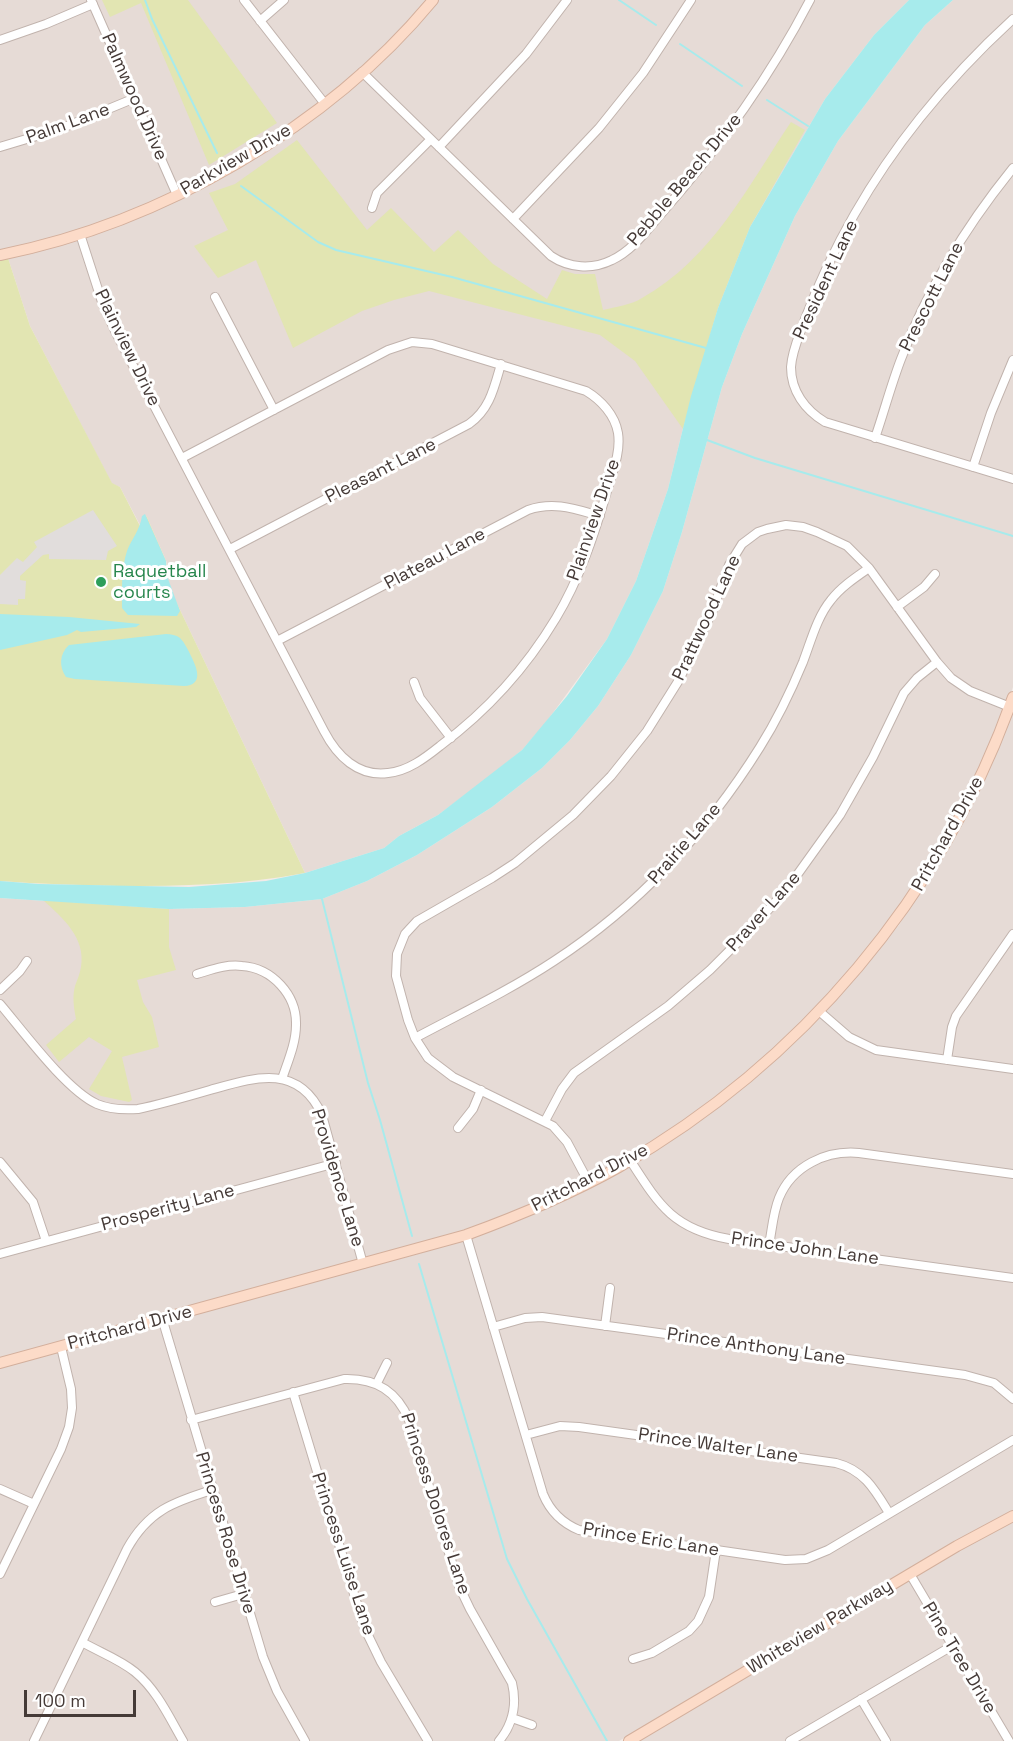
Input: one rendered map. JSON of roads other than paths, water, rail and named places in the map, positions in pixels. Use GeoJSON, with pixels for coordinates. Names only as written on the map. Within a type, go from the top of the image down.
{"type":"FeatureCollection","features":[{"type":"Feature","properties":{"kind":"street"},"geometry":{"type":"LineString","coordinates":[[244,0],[325,104]]}},
{"type":"Feature","properties":{"kind":"street"},"geometry":{"type":"LineString","coordinates":[[260,21],[284,0]]}},
{"type":"Feature","properties":{"kind":"street","name":"Parkview Drive"},"geometry":{"type":"LineString","coordinates":[[0,255],[80,234],[119,220],[177,195],[233,165],[325,104],[397,40],[433,0]]}},
{"type":"Feature","properties":{"kind":"street"},"geometry":{"type":"LineString","coordinates":[[439,147],[526,54],[567,0]]}},
{"type":"Feature","properties":{"kind":"street"},"geometry":{"type":"LineString","coordinates":[[513,219],[599,128],[643,73],[692,0]]}},
{"type":"Feature","properties":{"kind":"street","name":"Pebble Beach Drive"},"geometry":{"type":"LineString","coordinates":[[362,72],[551,256],[568,264],[587,267],[600,265],[624,253],[674,199],[730,129],[786,44],[810,0]]}},
{"type":"Feature","properties":{"kind":"street"},"geometry":{"type":"LineString","coordinates":[[0,40],[46,24],[92,2]]}},
{"type":"Feature","properties":{"kind":"street","name":"Palmwood Drive"},"geometry":{"type":"LineString","coordinates":[[92,2],[177,195]]}},
{"type":"Feature","properties":{"kind":"street","name":"President Lane"},"geometry":{"type":"LineString","coordinates":[[1013,20],[938,96],[888,162],[864,200],[816,292],[794,350],[792,375],[799,397],[807,408],[825,422],[1013,479]]}},
{"type":"Feature","properties":{"kind":"street","name":"Palm Lane"},"geometry":{"type":"LineString","coordinates":[[0,147],[60,129],[135,98]]}},
{"type":"Feature","properties":{"kind":"street"},"geometry":{"type":"LineString","coordinates":[[372,207],[377,194],[430,140]]}},
{"type":"Feature","properties":{"kind":"street","name":"Prescott Lane"},"geometry":{"type":"LineString","coordinates":[[875,438],[901,358],[921,312],[960,240],[1013,168]]}},
{"type":"Feature","properties":{"kind":"street","name":"Plainview Drive"},"geometry":{"type":"LineString","coordinates":[[80,234],[103,305],[112,324],[330,742],[337,752],[351,764],[374,773],[392,772],[418,762],[451,738],[500,693],[546,634],[578,576],[600,516],[618,446],[617,430],[611,415],[594,396],[581,389],[432,344],[408,343],[388,350],[182,458]]}},
{"type":"Feature","properties":{"kind":"street"},"geometry":{"type":"LineString","coordinates":[[214,297],[274,410]]}},
{"type":"Feature","properties":{"kind":"street"},"geometry":{"type":"LineString","coordinates":[[973,467],[1013,360]]}},
{"type":"Feature","properties":{"kind":"street","name":"Pleasant Lane"},"geometry":{"type":"LineString","coordinates":[[230,549],[469,424],[481,414],[487,405],[501,364]]}},
{"type":"Feature","properties":{"kind":"street","name":"Plateau Lane"},"geometry":{"type":"LineString","coordinates":[[277,641],[528,510],[548,505],[561,506],[600,516]]}},
{"type":"Feature","properties":{"kind":"street","name":"Prattwood Lane"},"geometry":{"type":"LineString","coordinates":[[589,1183],[558,1130],[545,1121],[446,1073],[428,1058],[415,1038],[408,1020],[395,970],[397,954],[405,934],[421,918],[515,863],[573,815],[611,776],[647,731],[679,680],[712,612],[729,565],[742,544],[766,529],[779,526],[803,527],[847,546],[869,568],[951,678],[966,689],[1011,702]]}},
{"type":"Feature","properties":{"kind":"street","name":"Prairie Lane"},"geometry":{"type":"LineString","coordinates":[[415,1038],[512,986],[566,953],[627,905],[672,862],[723,802],[761,745],[788,694],[828,603],[869,568]]}},
{"type":"Feature","properties":{"kind":"street"},"geometry":{"type":"LineString","coordinates":[[897,607],[928,584],[935,574]]}},
{"type":"Feature","properties":{"kind":"street","name":"Praver Lane"},"geometry":{"type":"LineString","coordinates":[[545,1121],[562,1089],[574,1073],[677,999],[726,954],[787,889],[840,815],[873,757],[904,693],[917,678],[937,662]]}},
{"type":"Feature","properties":{"kind":"street"},"geometry":{"type":"LineString","coordinates":[[414,682],[420,698],[451,738]]}},
{"type":"Feature","properties":{"kind":"street","name":"Pritchard Drive"},"geometry":{"type":"LineString","coordinates":[[0,1363],[466,1235],[589,1183],[686,1124],[752,1074],[819,1011],[894,924],[940,853],[983,772],[1011,702]]}},
{"type":"Feature","properties":{"kind":"street"},"geometry":{"type":"LineString","coordinates":[[947,1060],[956,1016],[1013,934]]}},
{"type":"Feature","properties":{"kind":"street"},"geometry":{"type":"LineString","coordinates":[[0,990],[27,961]]}},
{"type":"Feature","properties":{"kind":"street"},"geometry":{"type":"LineString","coordinates":[[196,974],[228,966],[249,967],[267,974],[283,987],[292,1003],[296,1027],[294,1042],[282,1079]]}},
{"type":"Feature","properties":{"kind":"street","name":"Providence Lane"},"geometry":{"type":"LineString","coordinates":[[0,1004],[68,1083],[88,1099],[102,1106],[121,1110],[138,1109],[253,1078],[282,1079],[301,1088],[315,1102],[322,1115],[363,1264]]}},
{"type":"Feature","properties":{"kind":"street"},"geometry":{"type":"LineString","coordinates":[[819,1011],[849,1037],[870,1048],[1013,1069]]}},
{"type":"Feature","properties":{"kind":"street"},"geometry":{"type":"LineString","coordinates":[[458,1128],[473,1109],[481,1090]]}},
{"type":"Feature","properties":{"kind":"street"},"geometry":{"type":"LineString","coordinates":[[769,1245],[781,1193],[802,1169],[825,1156],[837,1153],[859,1153],[1013,1173]]}},
{"type":"Feature","properties":{"kind":"street","name":"Prince John Lane"},"geometry":{"type":"LineString","coordinates":[[630,1160],[656,1201],[666,1211],[682,1223],[712,1236],[1013,1278]]}},
{"type":"Feature","properties":{"kind":"street"},"geometry":{"type":"LineString","coordinates":[[0,1162],[33,1202],[46,1241]]}},
{"type":"Feature","properties":{"kind":"street","name":"Prosperity Lane"},"geometry":{"type":"LineString","coordinates":[[0,1254],[336,1163]]}},
{"type":"Feature","properties":{"kind":"street","name":"Prince Eric Lane"},"geometry":{"type":"LineString","coordinates":[[466,1235],[545,1498],[554,1512],[568,1525],[586,1532],[785,1560],[806,1559],[828,1550],[1013,1440]]}},
{"type":"Feature","properties":{"kind":"street"},"geometry":{"type":"LineString","coordinates":[[605,1326],[610,1288]]}},
{"type":"Feature","properties":{"kind":"street","name":"Prince Anthony Lane"},"geometry":{"type":"LineString","coordinates":[[493,1327],[536,1317],[973,1376],[993,1383],[1013,1399]]}},
{"type":"Feature","properties":{"kind":"street","name":"Princess Rose Drive"},"geometry":{"type":"LineString","coordinates":[[162,1318],[267,1669],[305,1741]]}},
{"type":"Feature","properties":{"kind":"street"},"geometry":{"type":"LineString","coordinates":[[0,1574],[61,1449],[70,1421],[72,1402],[70,1382],[62,1347]]}},
{"type":"Feature","properties":{"kind":"street"},"geometry":{"type":"LineString","coordinates":[[192,1420],[344,1379],[377,1383],[387,1363]]}},
{"type":"Feature","properties":{"kind":"street","name":"Princess Dolores Lane"},"geometry":{"type":"LineString","coordinates":[[377,1383],[400,1401],[409,1420],[459,1586],[512,1683],[514,1699],[512,1718],[499,1741]]}},
{"type":"Feature","properties":{"kind":"street","name":"Princess Luise Lane"},"geometry":{"type":"LineString","coordinates":[[294,1392],[364,1627],[381,1662],[428,1741]]}},
{"type":"Feature","properties":{"kind":"street","name":"Prince Walter Lane"},"geometry":{"type":"LineString","coordinates":[[526,1435],[560,1426],[579,1427],[836,1463],[853,1469],[864,1477],[878,1494],[889,1513]]}},
{"type":"Feature","properties":{"kind":"street"},"geometry":{"type":"LineString","coordinates":[[0,1489],[34,1504]]}},
{"type":"Feature","properties":{"kind":"street"},"geometry":{"type":"LineString","coordinates":[[34,1741],[127,1549],[143,1525],[158,1512],[174,1503],[212,1490]]}},
{"type":"Feature","properties":{"kind":"street","name":"Whiteview Parkway"},"geometry":{"type":"LineString","coordinates":[[629,1741],[910,1574],[1013,1516]]}},
{"type":"Feature","properties":{"kind":"street"},"geometry":{"type":"LineString","coordinates":[[633,1659],[652,1653],[689,1631],[698,1621],[709,1597],[716,1550]]}},
{"type":"Feature","properties":{"kind":"street","name":"Pine Tree Drive"},"geometry":{"type":"LineString","coordinates":[[910,1574],[1009,1741]]}},
{"type":"Feature","properties":{"kind":"street"},"geometry":{"type":"LineString","coordinates":[[215,1602],[243,1594]]}},
{"type":"Feature","properties":{"kind":"street"},"geometry":{"type":"LineString","coordinates":[[82,1642],[126,1666],[140,1677],[157,1697],[181,1740]]}},
{"type":"Feature","properties":{"kind":"street"},"geometry":{"type":"LineString","coordinates":[[790,1741],[952,1646]]}},
{"type":"Feature","properties":{"kind":"street"},"geometry":{"type":"LineString","coordinates":[[861,1699],[886,1741]]}},
{"type":"Feature","properties":{"kind":"street"},"geometry":{"type":"LineString","coordinates":[[512,1718],[532,1725]]}},
{"type":"Feature","properties":{"kind":"water"},"geometry":{"type":"Polygon","coordinates":[[[909,0],[953,0],[925,25],[838,141],[795,216],[742,334],[722,387],[682,532],[663,591],[631,655],[598,706],[570,740],[542,768],[492,807],[417,855],[367,881],[322,899],[245,907],[169,909],[0,898],[0,881],[189,887],[266,881],[305,873],[384,848],[399,836],[438,815],[522,750],[567,696],[607,639],[636,581],[668,489],[691,396],[718,308],[750,227],[825,99],[874,35],[909,0]]]}},
{"type":"Feature","properties":{"kind":"water"},"geometry":{"type":"Polygon","coordinates":[[[145,514],[166,561],[167,576],[180,611],[177,616],[128,615],[122,608],[125,558],[140,526],[142,516],[145,514]]]}},
{"type":"Feature","properties":{"kind":"water"},"geometry":{"type":"Polygon","coordinates":[[[0,614],[69,617],[140,624],[136,627],[81,632],[77,630],[67,635],[0,650],[0,614]]]}},
{"type":"Feature","properties":{"kind":"water"},"geometry":{"type":"Polygon","coordinates":[[[166,634],[180,638],[186,647],[197,671],[197,679],[194,683],[184,686],[75,679],[66,677],[62,669],[62,656],[69,645],[166,634]]]}},
{"type":"Feature","properties":{"kind":"waterway"},"geometry":{"type":"LineString","coordinates":[[145,0],[217,153]]}},
{"type":"Feature","properties":{"kind":"waterway"},"geometry":{"type":"LineString","coordinates":[[619,0],[656,25]]}},
{"type":"Feature","properties":{"kind":"waterway"},"geometry":{"type":"LineString","coordinates":[[680,44],[742,86]]}},
{"type":"Feature","properties":{"kind":"waterway"},"geometry":{"type":"LineString","coordinates":[[767,100],[808,126]]}},
{"type":"Feature","properties":{"kind":"waterway"},"geometry":{"type":"LineString","coordinates":[[241,186],[318,242],[336,250],[452,277],[706,348]]}},
{"type":"Feature","properties":{"kind":"waterway"},"geometry":{"type":"LineString","coordinates":[[707,440],[755,458],[1013,536]]}},
{"type":"Feature","properties":{"kind":"waterway"},"geometry":{"type":"LineString","coordinates":[[322,899],[368,1083],[412,1236]]}},
{"type":"Feature","properties":{"kind":"waterway"},"geometry":{"type":"LineString","coordinates":[[419,1264],[507,1559],[607,1741]]}},
{"type":"Feature","properties":{"kind":"place","name":"Raquetball courts"},"geometry":{"type":"Point","coordinates":[101,582]}}]}
